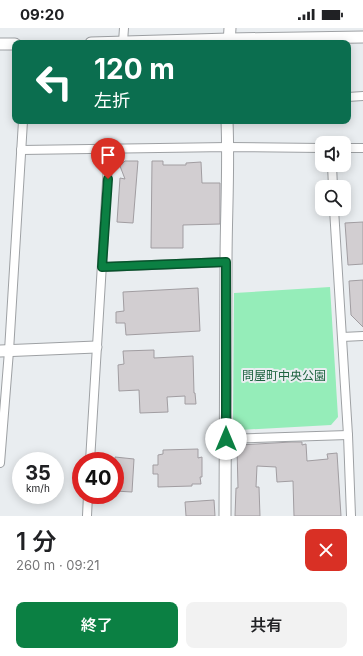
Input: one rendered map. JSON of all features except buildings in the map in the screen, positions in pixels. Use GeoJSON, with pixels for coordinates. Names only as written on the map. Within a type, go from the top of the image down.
{"type":"FeatureCollection","features":[{"type":"Feature","properties":{"kind":"street"},"geometry":{"type":"LineString","coordinates":[[123,40],[124,28]]}},
{"type":"Feature","properties":{"kind":"street"},"geometry":{"type":"LineString","coordinates":[[166,40],[230,37],[363,37]]}},
{"type":"Feature","properties":{"kind":"street"},"geometry":{"type":"LineString","coordinates":[[0,44],[12,44]]}},
{"type":"Feature","properties":{"kind":"street"},"geometry":{"type":"LineString","coordinates":[[351,97],[363,96]]}},
{"type":"Feature","properties":{"kind":"street"},"geometry":{"type":"LineString","coordinates":[[0,463],[4,351],[23,124]]}},
{"type":"Feature","properties":{"kind":"street"},"geometry":{"type":"LineString","coordinates":[[225,516],[227,124]]}},
{"type":"Feature","properties":{"kind":"street"},"geometry":{"type":"LineString","coordinates":[[21,150],[228,147],[315,148]]}},
{"type":"Feature","properties":{"kind":"street"},"geometry":{"type":"LineString","coordinates":[[351,148],[363,148]]}},
{"type":"Feature","properties":{"kind":"street"},"geometry":{"type":"LineString","coordinates":[[90,452],[109,149]]}},
{"type":"Feature","properties":{"kind":"street"},"geometry":{"type":"LineString","coordinates":[[334,216],[348,435],[351,516]]}},
{"type":"Feature","properties":{"kind":"street"},"geometry":{"type":"LineString","coordinates":[[102,267],[226,262]]}},
{"type":"Feature","properties":{"kind":"street"},"geometry":{"type":"LineString","coordinates":[[342,337],[363,336]]}},
{"type":"Feature","properties":{"kind":"street"},"geometry":{"type":"LineString","coordinates":[[4,351],[96,347]]}},
{"type":"Feature","properties":{"kind":"street"},"geometry":{"type":"LineString","coordinates":[[226,439],[348,435]]}},
{"type":"Feature","properties":{"kind":"street"},"geometry":{"type":"LineString","coordinates":[[87,516],[88,504]]}},
{"type":"Feature","properties":{"kind":"green space","name":"問屋町中央公園"},"geometry":{"type":"Polygon","coordinates":[[[330,287],[338,417],[331,425],[239,430],[233,423],[234,293],[330,287]]]}},
{"type":"Feature","properties":{"kind":"route"},"geometry":{"type":"LineString","coordinates":[[108,179],[102,267],[226,262],[226,439]]}}]}
